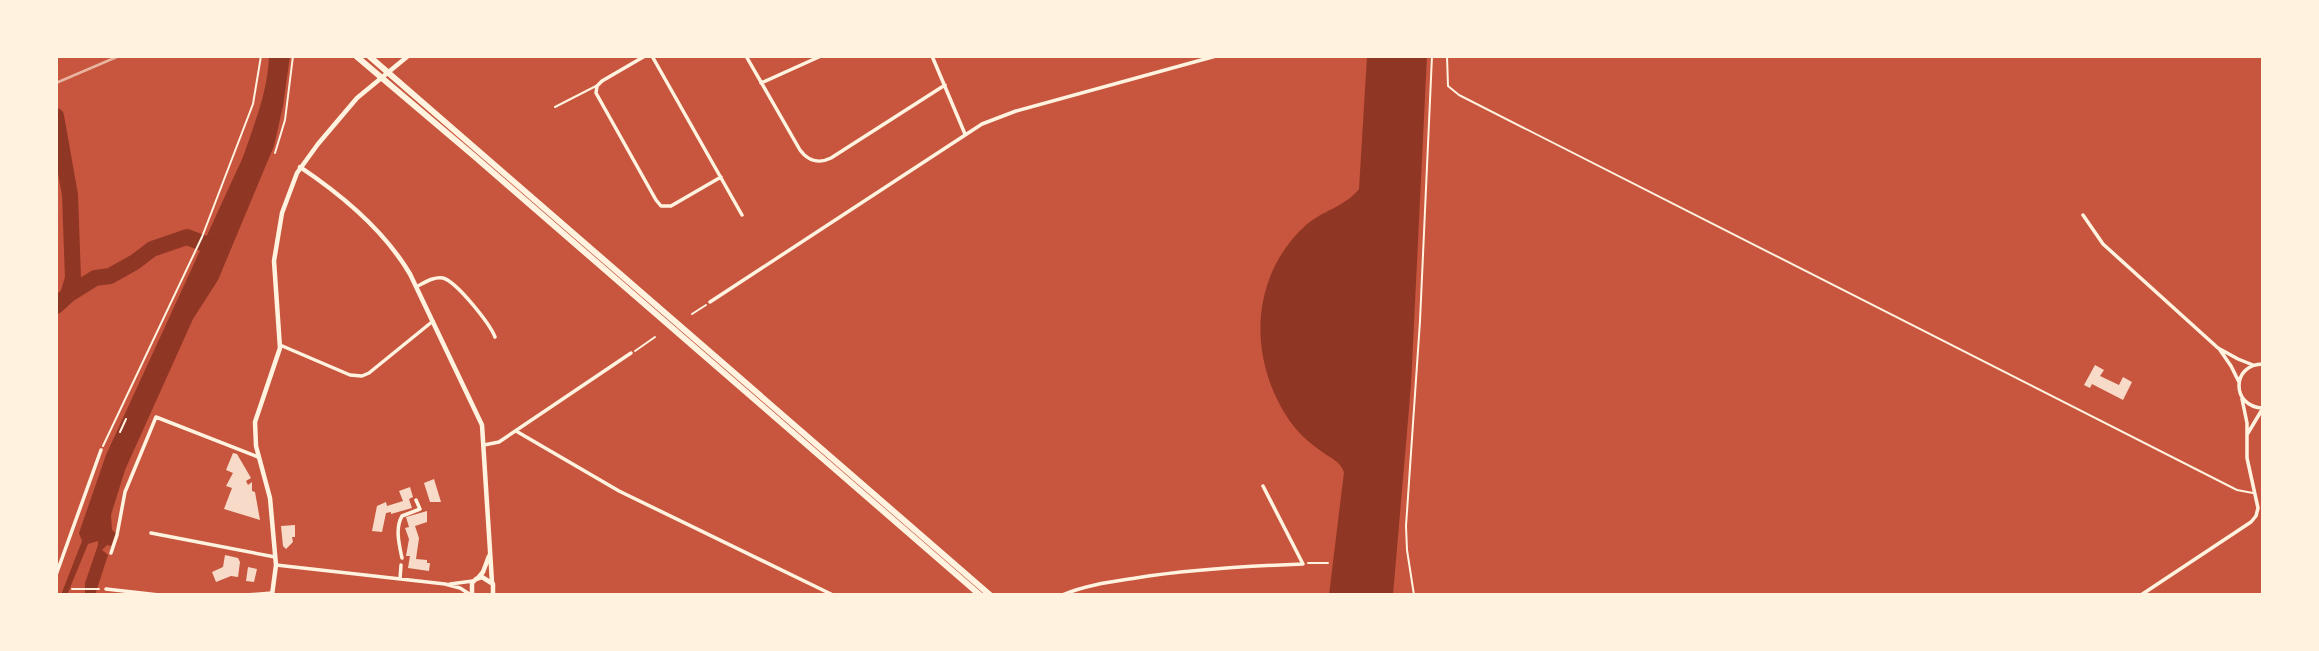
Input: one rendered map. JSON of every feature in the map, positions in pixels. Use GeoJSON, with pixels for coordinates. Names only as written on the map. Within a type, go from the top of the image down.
{"type":"FeatureCollection","features":[{"type":"Feature","properties":{"kind":"highway"},"geometry":{"type":"LineString","coordinates":[[356,56],[980,595]]}},
{"type":"Feature","properties":{"kind":"highway"},"geometry":{"type":"LineString","coordinates":[[369,56],[990,595]]}},
{"type":"Feature","properties":{"kind":"street"},"geometry":{"type":"LineString","coordinates":[[246,595],[272,594],[276,565],[270,494],[255,441],[256,417],[280,345],[274,252],[285,205],[300,167],[352,103],[408,56]]}},
{"type":"Feature","properties":{"kind":"street"},"geometry":{"type":"LineString","coordinates":[[645,56],[602,81],[597,86],[597,96],[656,201],[664,207],[671,206],[721,177]]}},
{"type":"Feature","properties":{"kind":"street"},"geometry":{"type":"LineString","coordinates":[[652,56],[742,215]]}},
{"type":"Feature","properties":{"kind":"street"},"geometry":{"type":"LineString","coordinates":[[746,56],[803,154],[818,161],[831,158],[944,85]]}},
{"type":"Feature","properties":{"kind":"street"},"geometry":{"type":"LineString","coordinates":[[761,83],[821,56]]}},
{"type":"Feature","properties":{"kind":"street"},"geometry":{"type":"LineString","coordinates":[[932,56],[965,134]]}},
{"type":"Feature","properties":{"kind":"street"},"geometry":{"type":"LineString","coordinates":[[710,302],[965,134],[1006,114],[1216,56]]}},
{"type":"Feature","properties":{"kind":"street"},"geometry":{"type":"LineString","coordinates":[[300,167],[342,197],[394,251],[416,287],[481,421],[493,595]]}},
{"type":"Feature","properties":{"kind":"street"},"geometry":{"type":"LineString","coordinates":[[2083,215],[2103,244],[2218,348],[2239,382],[2247,418],[2247,457],[2258,509],[2254,519],[2141,595]]}},
{"type":"Feature","properties":{"kind":"street"},"geometry":{"type":"LineString","coordinates":[[416,287],[434,279],[447,280],[465,295],[472,307],[488,322],[495,337]]}},
{"type":"Feature","properties":{"kind":"street"},"geometry":{"type":"LineString","coordinates":[[280,345],[350,375],[362,376],[433,321]]}},
{"type":"Feature","properties":{"kind":"street"},"geometry":{"type":"LineString","coordinates":[[2218,348],[2253,365],[2263,364]]}},
{"type":"Feature","properties":{"kind":"street"},"geometry":{"type":"LineString","coordinates":[[484,445],[499,442],[631,353]]}},
{"type":"Feature","properties":{"kind":"street"},"geometry":{"type":"LineString","coordinates":[[2239,382],[2242,373],[2253,365]]}},
{"type":"Feature","properties":{"kind":"street"},"geometry":{"type":"LineString","coordinates":[[2242,398],[2253,407],[2263,408],[2247,435]]}},
{"type":"Feature","properties":{"kind":"street"},"geometry":{"type":"LineString","coordinates":[[111,552],[125,492],[156,417],[259,457]]}},
{"type":"Feature","properties":{"kind":"street"},"geometry":{"type":"LineString","coordinates":[[516,430],[619,491],[832,595]]}},
{"type":"Feature","properties":{"kind":"street"},"geometry":{"type":"LineString","coordinates":[[56,575],[101,450]]}},
{"type":"Feature","properties":{"kind":"street"},"geometry":{"type":"LineString","coordinates":[[1062,595],[1096,584],[1173,572],[1303,564],[1263,486]]}},
{"type":"Feature","properties":{"kind":"street"},"geometry":{"type":"LineString","coordinates":[[402,558],[398,539],[399,520],[402,516],[420,509],[416,500]]}},
{"type":"Feature","properties":{"kind":"street"},"geometry":{"type":"LineString","coordinates":[[152,533],[275,557]]}},
{"type":"Feature","properties":{"kind":"street"},"geometry":{"type":"LineString","coordinates":[[471,595],[470,588],[486,564],[489,544]]}},
{"type":"Feature","properties":{"kind":"street"},"geometry":{"type":"LineString","coordinates":[[276,565],[445,584],[460,588],[471,595]]}},
{"type":"Feature","properties":{"kind":"street"},"geometry":{"type":"LineString","coordinates":[[400,579],[401,565]]}},
{"type":"Feature","properties":{"kind":"street"},"geometry":{"type":"LineString","coordinates":[[445,584],[486,578],[492,582]]}},
{"type":"Feature","properties":{"kind":"street"},"geometry":{"type":"LineString","coordinates":[[106,589],[159,595]]}},
{"type":"Feature","properties":{"kind":"lane"},"geometry":{"type":"LineString","coordinates":[[1447,56],[1447,82],[1454,92],[2237,490],[2254,493]]}},
{"type":"Feature","properties":{"kind":"lane"},"geometry":{"type":"LineString","coordinates":[[555,107],[597,86]]}},
{"type":"Feature","properties":{"kind":"path"},"geometry":{"type":"LineString","coordinates":[[101,450],[202,237],[253,104],[261,56]]}},
{"type":"Feature","properties":{"kind":"path"},"geometry":{"type":"LineString","coordinates":[[275,153],[285,120],[293,56]]}},
{"type":"Feature","properties":{"kind":"path"},"geometry":{"type":"LineString","coordinates":[[1414,595],[1406,526],[1420,321],[1432,56]]}},
{"type":"Feature","properties":{"kind":"path"},"geometry":{"type":"LineString","coordinates":[[692,314],[710,302]]}},
{"type":"Feature","properties":{"kind":"path"},"geometry":{"type":"LineString","coordinates":[[631,353],[655,337]]}},
{"type":"Feature","properties":{"kind":"path"},"geometry":{"type":"LineString","coordinates":[[120,432],[126,419]]}},
{"type":"Feature","properties":{"kind":"path"},"geometry":{"type":"LineString","coordinates":[[1303,564],[1328,563]]}},
{"type":"Feature","properties":{"kind":"path"},"geometry":{"type":"LineString","coordinates":[[72,589],[98,589]]}},
{"type":"Feature","properties":{"kind":"shaded area"},"geometry":{"type":"Polygon","coordinates":[[[269,56],[290,56],[274,146],[218,280],[193,319],[125,470],[111,515],[112,530],[116,533],[111,546],[107,545],[102,550],[108,555],[95,595],[85,595],[85,583],[98,541],[88,544],[67,595],[61,595],[82,541],[79,533],[106,455],[243,157],[263,95],[269,56]]]}},
{"type":"Feature","properties":{"kind":"shaded area"},"geometry":{"type":"Polygon","coordinates":[[[1367,56],[1427,56],[1411,385],[1393,595],[1329,595],[1344,472],[1337,462],[1316,448],[1294,427],[1274,393],[1261,343],[1261,317],[1265,292],[1274,268],[1288,245],[1306,225],[1347,200],[1359,189],[1367,56]]]}},
{"type":"Feature","properties":{"kind":"building"},"geometry":{"type":"Polygon","coordinates":[[[2095,365],[2104,370],[2100,376],[2119,385],[2123,377],[2132,382],[2123,400],[2092,384],[2090,388],[2084,385],[2095,365]]]}},
{"type":"Feature","properties":{"kind":"building"},"geometry":{"type":"Polygon","coordinates":[[[233,453],[237,454],[251,478],[246,481],[248,485],[252,482],[260,520],[224,509],[232,488],[226,486],[233,473],[226,470],[233,453]]]}},
{"type":"Feature","properties":{"kind":"building"},"geometry":{"type":"Polygon","coordinates":[[[434,479],[441,502],[430,502],[424,483],[434,479]]]}},
{"type":"Feature","properties":{"kind":"building"},"geometry":{"type":"Polygon","coordinates":[[[410,487],[413,497],[409,499],[412,508],[386,513],[382,532],[372,531],[377,506],[386,502],[387,506],[403,501],[399,491],[410,487]]]}},
{"type":"Feature","properties":{"kind":"building"},"geometry":{"type":"Polygon","coordinates":[[[427,511],[427,522],[415,526],[419,538],[416,559],[427,560],[427,563],[430,563],[429,571],[408,568],[410,556],[406,556],[409,539],[405,528],[409,527],[406,517],[427,511]]]}},
{"type":"Feature","properties":{"kind":"building"},"geometry":{"type":"Polygon","coordinates":[[[295,525],[295,537],[292,537],[293,542],[286,549],[283,546],[281,526],[295,525]]]}},
{"type":"Feature","properties":{"kind":"building"},"geometry":{"type":"Polygon","coordinates":[[[225,555],[238,558],[238,577],[231,576],[216,582],[212,572],[223,567],[225,555]]]}},
{"type":"Feature","properties":{"kind":"building"},"geometry":{"type":"Polygon","coordinates":[[[248,567],[257,569],[254,582],[246,581],[248,567]]]}},
{"type":"Feature","properties":{"kind":"waterway"},"geometry":{"type":"LineString","coordinates":[[56,116],[70,195],[73,278],[68,295]]}},
{"type":"Feature","properties":{"kind":"waterway"},"geometry":{"type":"LineString","coordinates":[[56,306],[95,278],[110,276],[152,249],[187,237],[218,249]]}},
{"type":"Feature","properties":{"kind":"railway"},"geometry":{"type":"LineString","coordinates":[[56,83],[119,56]]}}]}
